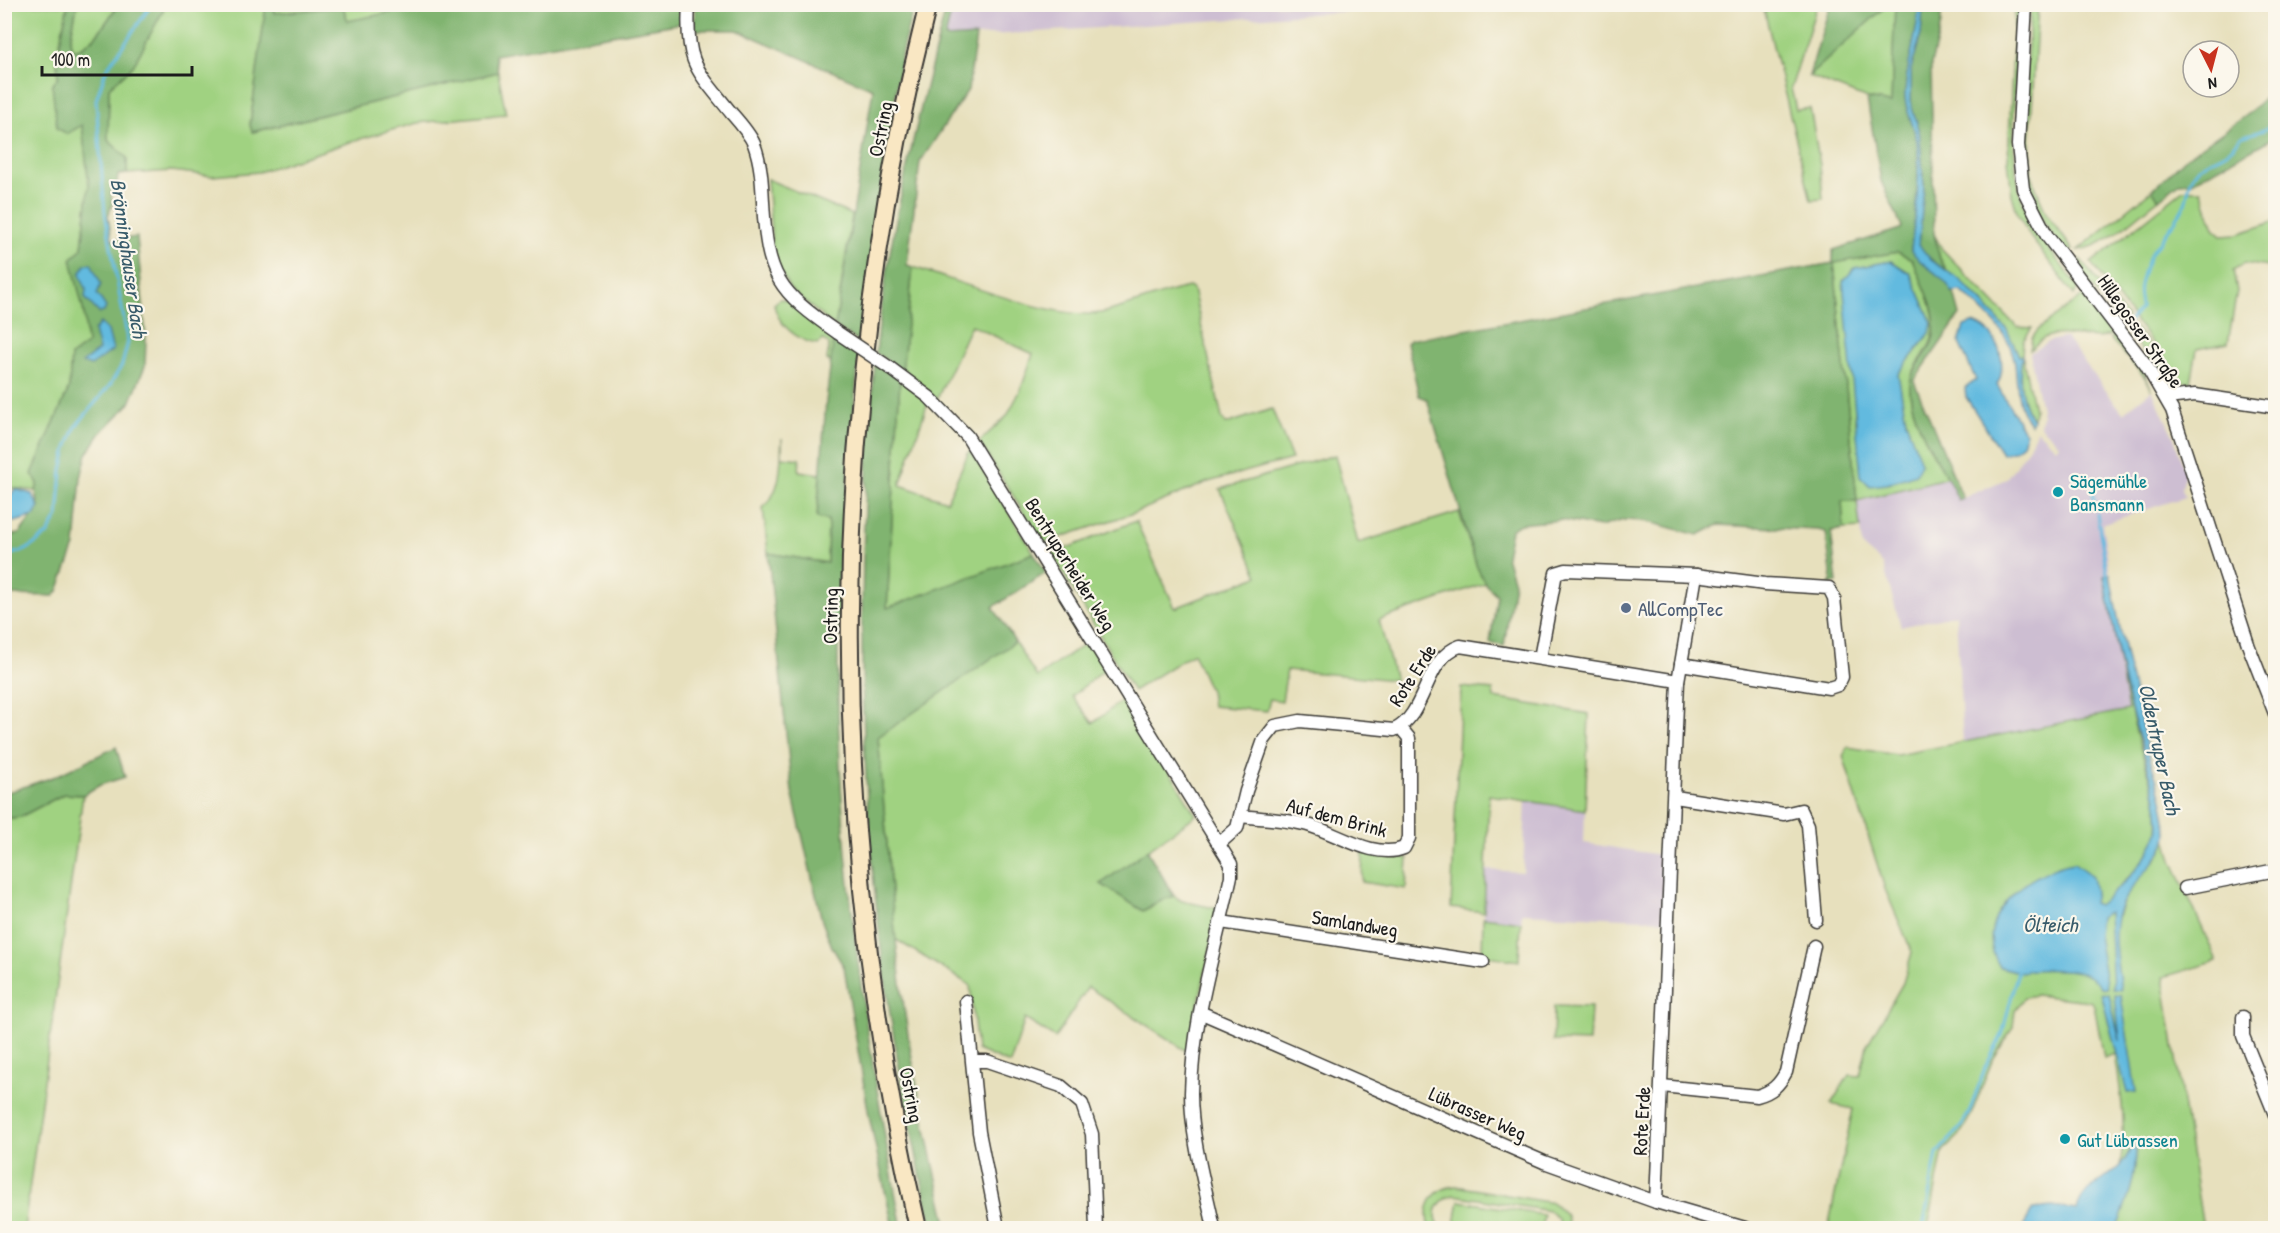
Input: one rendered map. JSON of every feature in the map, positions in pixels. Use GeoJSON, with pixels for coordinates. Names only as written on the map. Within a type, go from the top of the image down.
{"type":"FeatureCollection","features":[{"type":"Feature","properties":{"kind":"main road","name":"Ostring"},"geometry":{"type":"LineString","coordinates":[[918,1228],[885,1071],[862,897],[852,755],[850,636],[861,405],[869,324],[902,126],[928,4]]}},
{"type":"Feature","properties":{"kind":"street","name":"Bentruperheider Weg"},"geometry":{"type":"LineString","coordinates":[[689,4],[689,54],[699,72],[752,141],[759,160],[766,246],[771,265],[783,287],[810,314],[929,397],[967,436],[1220,843],[1232,870],[1193,1058],[1191,1100],[1214,1228]]}},
{"type":"Feature","properties":{"kind":"street","name":"Hillegosser Straße"},"geometry":{"type":"LineString","coordinates":[[2026,4],[2018,145],[2023,189],[2047,236],[2146,365],[2166,398],[2249,647],[2276,716]]}},
{"type":"Feature","properties":{"kind":"street"},"geometry":{"type":"LineString","coordinates":[[2166,398],[2195,395],[2276,407]]}},
{"type":"Feature","properties":{"kind":"street"},"geometry":{"type":"LineString","coordinates":[[1540,658],[1557,573],[1566,570],[1696,575],[1765,584],[1828,588],[1834,598],[1842,677],[1838,685],[1829,688],[1681,664]]}},
{"type":"Feature","properties":{"kind":"street","name":"Rote Erde"},"geometry":{"type":"LineString","coordinates":[[1656,1202],[1675,797],[1678,681],[1696,575]]}},
{"type":"Feature","properties":{"kind":"street","name":"Rote Erde"},"geometry":{"type":"LineString","coordinates":[[1220,843],[1234,833],[1264,740],[1275,726],[1300,721],[1386,730],[1400,727],[1446,653],[1451,649],[1468,646],[1678,681]]}},
{"type":"Feature","properties":{"kind":"street","name":"Auf dem Brink"},"geometry":{"type":"LineString","coordinates":[[1241,816],[1309,825],[1356,845],[1391,851],[1404,848],[1409,838],[1409,738],[1400,727]]}},
{"type":"Feature","properties":{"kind":"street"},"geometry":{"type":"LineString","coordinates":[[1675,797],[1784,814],[1801,810],[1808,825],[1816,920]]}},
{"type":"Feature","properties":{"kind":"street"},"geometry":{"type":"LineString","coordinates":[[2186,888],[2276,870]]}},
{"type":"Feature","properties":{"kind":"street","name":"Samlandweg"},"geometry":{"type":"LineString","coordinates":[[1221,922],[1483,962]]}},
{"type":"Feature","properties":{"kind":"street"},"geometry":{"type":"LineString","coordinates":[[1662,1086],[1757,1096],[1776,1087],[1786,1072],[1814,946]]}},
{"type":"Feature","properties":{"kind":"street"},"geometry":{"type":"LineString","coordinates":[[966,1001],[979,1132],[998,1228]]}},
{"type":"Feature","properties":{"kind":"street","name":"Lübrasser Weg"},"geometry":{"type":"LineString","coordinates":[[1202,1013],[1544,1162],[1656,1202],[1745,1228]]}},
{"type":"Feature","properties":{"kind":"street"},"geometry":{"type":"LineString","coordinates":[[2243,1017],[2243,1036],[2276,1117]]}},
{"type":"Feature","properties":{"kind":"street"},"geometry":{"type":"LineString","coordinates":[[973,1061],[993,1063],[1061,1086],[1082,1104],[1092,1134],[1096,1228]]}},
{"type":"Feature","properties":{"kind":"shaded area"},"geometry":{"type":"Polygon","coordinates":[[[953,5],[1449,5],[945,38],[953,5]]]}},
{"type":"Feature","properties":{"kind":"shaded area"},"geometry":{"type":"Polygon","coordinates":[[[2066,338],[2123,413],[2152,390],[2174,438],[2185,473],[2182,488],[2185,497],[2102,524],[2110,574],[2103,577],[2128,710],[1963,742],[1956,614],[1901,627],[1883,564],[1862,546],[1857,502],[1949,477],[1959,500],[2006,479],[2027,450],[2037,430],[2056,448],[2059,444],[2040,426],[2042,415],[2030,353],[2047,342],[2066,338]]]}},
{"type":"Feature","properties":{"kind":"shaded area"},"geometry":{"type":"Polygon","coordinates":[[[1526,800],[1585,810],[1584,843],[1667,856],[1665,920],[1522,913],[1521,922],[1483,917],[1485,870],[1523,872],[1526,800]]]}},
{"type":"Feature","properties":{"kind":"green space"},"geometry":{"type":"Polygon","coordinates":[[[5,5],[68,5],[57,56],[58,77],[82,124],[89,185],[82,248],[72,259],[84,313],[87,344],[71,356],[69,388],[56,420],[36,491],[5,487],[5,5]]]}},
{"type":"Feature","properties":{"kind":"green space"},"geometry":{"type":"Polygon","coordinates":[[[68,5],[77,5],[70,40],[72,50],[86,45],[93,39],[118,5],[171,5],[165,7],[133,66],[109,88],[108,140],[127,158],[127,174],[118,175],[116,191],[111,192],[112,205],[108,216],[112,240],[137,237],[146,340],[145,366],[130,403],[100,434],[87,454],[81,477],[75,546],[58,591],[54,596],[5,595],[5,536],[19,534],[39,507],[36,491],[38,483],[32,474],[69,388],[71,356],[87,344],[84,313],[71,259],[82,248],[89,185],[82,125],[67,134],[57,128],[52,85],[58,77],[57,56],[68,5]]]}},
{"type":"Feature","properties":{"kind":"green space"},"geometry":{"type":"Polygon","coordinates":[[[77,5],[118,5],[93,39],[86,45],[72,50],[70,41],[77,5]]]}},
{"type":"Feature","properties":{"kind":"green space"},"geometry":{"type":"Polygon","coordinates":[[[171,5],[266,5],[250,125],[253,132],[498,72],[506,114],[417,123],[259,172],[212,176],[172,171],[127,174],[127,158],[108,140],[109,88],[133,66],[165,7],[171,5]]]}},
{"type":"Feature","properties":{"kind":"green space"},"geometry":{"type":"Polygon","coordinates":[[[266,5],[275,5],[274,13],[343,7],[348,21],[428,5],[683,5],[682,23],[495,55],[498,72],[252,132],[250,125],[266,5]]]}},
{"type":"Feature","properties":{"kind":"green space"},"geometry":{"type":"Polygon","coordinates":[[[275,5],[428,5],[348,21],[343,7],[274,13],[275,5]]]}},
{"type":"Feature","properties":{"kind":"green space"},"geometry":{"type":"Polygon","coordinates":[[[695,5],[914,5],[902,50],[860,342],[835,327],[873,89],[737,30],[694,30],[695,5]]]}},
{"type":"Feature","properties":{"kind":"green space"},"geometry":{"type":"Polygon","coordinates":[[[947,5],[953,5],[945,38],[976,36],[968,90],[920,162],[907,265],[913,267],[902,371],[876,353],[881,309],[905,178],[947,5]]]}},
{"type":"Feature","properties":{"kind":"green space"},"geometry":{"type":"Polygon","coordinates":[[[1763,5],[1817,5],[1791,88],[1796,110],[1810,108],[1820,165],[1823,199],[1811,200],[1763,5]]]}},
{"type":"Feature","properties":{"kind":"green space"},"geometry":{"type":"Polygon","coordinates":[[[1830,5],[1887,5],[1809,76],[1830,5]]]}},
{"type":"Feature","properties":{"kind":"green space"},"geometry":{"type":"Polygon","coordinates":[[[1887,5],[1895,5],[1891,104],[1867,99],[1809,76],[1887,5]]]}},
{"type":"Feature","properties":{"kind":"green space"},"geometry":{"type":"Polygon","coordinates":[[[1895,5],[1919,5],[1905,95],[1918,148],[1917,198],[1911,249],[1925,265],[1946,280],[1954,293],[1960,315],[1914,381],[1963,498],[1958,500],[1923,434],[1913,406],[1910,384],[1914,371],[1932,342],[1934,321],[1930,300],[1912,259],[1898,252],[1834,263],[1857,501],[1842,501],[1844,529],[1831,531],[1837,583],[1829,584],[1832,580],[1826,532],[1818,530],[1718,525],[1698,535],[1645,521],[1624,520],[1600,527],[1561,520],[1520,524],[1511,530],[1506,556],[1514,583],[1504,646],[1490,643],[1497,595],[1486,585],[1477,567],[1427,399],[1419,396],[1407,343],[1410,340],[1833,263],[1833,250],[1900,229],[1902,227],[1881,181],[1867,99],[1891,103],[1895,5]]]}},
{"type":"Feature","properties":{"kind":"green space"},"geometry":{"type":"Polygon","coordinates":[[[1923,5],[1941,5],[1941,24],[1931,64],[1934,234],[1940,259],[1949,274],[1920,250],[1919,245],[1924,186],[1919,130],[1911,105],[1911,69],[1921,34],[1923,5]]]}},
{"type":"Feature","properties":{"kind":"green space"},"geometry":{"type":"Polygon","coordinates":[[[2015,5],[2022,5],[2014,114],[2016,171],[2021,196],[2040,236],[2079,288],[2074,295],[2030,236],[2018,215],[2012,195],[2008,160],[2015,5]]]}},
{"type":"Feature","properties":{"kind":"green space"},"geometry":{"type":"Polygon","coordinates":[[[2031,5],[2038,5],[2030,141],[2031,176],[2046,213],[2073,250],[2067,253],[2038,212],[2030,194],[2025,165],[2023,119],[2031,5]]]}},
{"type":"Feature","properties":{"kind":"green space"},"geometry":{"type":"Polygon","coordinates":[[[2275,88],[2275,137],[2192,182],[2179,183],[2159,199],[2152,190],[2187,157],[2247,115],[2275,88]]]}},
{"type":"Feature","properties":{"kind":"green space"},"geometry":{"type":"Polygon","coordinates":[[[767,179],[852,215],[835,327],[790,289],[773,257],[767,179]]]}},
{"type":"Feature","properties":{"kind":"green space"},"geometry":{"type":"Polygon","coordinates":[[[2152,190],[2159,199],[2131,222],[2100,243],[2078,250],[2152,190]]]}},
{"type":"Feature","properties":{"kind":"green space"},"geometry":{"type":"Polygon","coordinates":[[[2183,190],[2201,190],[2214,228],[2222,235],[2238,234],[2276,221],[2275,263],[2268,267],[2244,263],[2233,270],[2237,291],[2228,343],[2197,349],[2191,383],[2176,381],[2170,376],[2163,357],[2091,263],[2183,190]]]}},
{"type":"Feature","properties":{"kind":"green space"},"geometry":{"type":"Polygon","coordinates":[[[1934,234],[1942,249],[2017,327],[2032,328],[2023,341],[2022,355],[2019,357],[2013,343],[1987,307],[1960,280],[1949,274],[1940,259],[1934,234]]]}},
{"type":"Feature","properties":{"kind":"green space"},"geometry":{"type":"Polygon","coordinates":[[[1898,252],[1912,259],[1929,299],[1934,332],[1912,375],[1911,399],[1927,443],[1949,477],[1857,501],[1834,263],[1898,252]],[[1891,261],[1855,268],[1855,422],[1911,437],[1902,406],[1898,374],[1932,323],[1910,273],[1891,261]]]}},
{"type":"Feature","properties":{"kind":"green space"},"geometry":{"type":"Polygon","coordinates":[[[2080,259],[2127,317],[2120,322],[2076,266],[2080,259]]]}},
{"type":"Feature","properties":{"kind":"green space"},"geometry":{"type":"Polygon","coordinates":[[[913,267],[1034,306],[1082,314],[1101,313],[1189,287],[1193,289],[1222,418],[1226,424],[1272,409],[1292,459],[1208,482],[1134,513],[1043,543],[979,442],[1007,416],[1021,389],[1033,354],[971,325],[937,399],[902,371],[913,267]]]}},
{"type":"Feature","properties":{"kind":"green space"},"geometry":{"type":"Polygon","coordinates":[[[2084,295],[2088,295],[2140,363],[2152,390],[2147,380],[2110,338],[2115,336],[2113,333],[2097,338],[2053,335],[2042,339],[2030,350],[2032,338],[2038,330],[2084,295]]]}},
{"type":"Feature","properties":{"kind":"green space"},"geometry":{"type":"Polygon","coordinates":[[[780,299],[790,300],[834,335],[832,363],[827,360],[829,344],[823,340],[818,344],[810,343],[796,336],[784,325],[774,304],[780,299]]]}},
{"type":"Feature","properties":{"kind":"green space"},"geometry":{"type":"Polygon","coordinates":[[[2132,325],[2159,358],[2165,372],[2164,379],[2126,330],[2132,325]]]}},
{"type":"Feature","properties":{"kind":"green space"},"geometry":{"type":"Polygon","coordinates":[[[834,335],[859,354],[846,503],[838,652],[838,724],[847,869],[876,1086],[902,1228],[893,1228],[869,1116],[844,967],[832,947],[822,921],[792,792],[768,553],[827,563],[828,520],[817,518],[834,335]]]}},
{"type":"Feature","properties":{"kind":"green space"},"geometry":{"type":"Polygon","coordinates":[[[2023,358],[2034,410],[2033,420],[2020,389],[2019,372],[2023,358]]]}},
{"type":"Feature","properties":{"kind":"green space"},"geometry":{"type":"Polygon","coordinates":[[[875,364],[900,379],[887,608],[1034,553],[1046,573],[993,607],[1015,642],[878,737],[900,979],[919,1095],[948,1228],[932,1228],[902,1084],[890,1012],[872,867],[862,652],[865,508],[875,364]]]}},
{"type":"Feature","properties":{"kind":"green space"},"geometry":{"type":"Polygon","coordinates":[[[900,379],[928,402],[900,485],[947,501],[970,449],[1034,553],[887,609],[900,379]]]}},
{"type":"Feature","properties":{"kind":"green space"},"geometry":{"type":"Polygon","coordinates":[[[782,438],[782,457],[800,459],[799,471],[820,474],[817,518],[828,520],[827,563],[768,553],[763,508],[774,493],[777,484],[782,438]]]}},
{"type":"Feature","properties":{"kind":"green space"},"geometry":{"type":"Polygon","coordinates":[[[1335,455],[1358,543],[1459,512],[1477,567],[1485,583],[1379,620],[1395,680],[1287,670],[1282,701],[1270,699],[1267,711],[1212,706],[1210,691],[1193,653],[1133,691],[1052,554],[1136,521],[1175,608],[1258,576],[1220,489],[1335,455]]]}},
{"type":"Feature","properties":{"kind":"green space"},"geometry":{"type":"Polygon","coordinates":[[[1841,501],[1857,501],[1860,528],[1844,529],[1841,501]]]}},
{"type":"Feature","properties":{"kind":"green space"},"geometry":{"type":"Polygon","coordinates":[[[2104,576],[2129,702],[2153,786],[2158,820],[2158,832],[2152,847],[2141,864],[2115,891],[2118,916],[2130,889],[2161,853],[2166,838],[2172,860],[2217,961],[2163,977],[2203,1228],[2116,1228],[2130,1190],[2136,1149],[2130,1150],[2119,1170],[2123,1127],[2115,1054],[2104,1058],[2094,1005],[2090,1001],[2035,995],[2025,997],[2015,1010],[2013,1027],[1992,1061],[1971,1115],[1959,1136],[1943,1151],[1928,1228],[1828,1228],[1853,1109],[1831,1104],[1849,1075],[1860,1076],[1867,1045],[1903,983],[1912,952],[1885,889],[1843,756],[1848,747],[1897,755],[2128,710],[2104,576]]]}},
{"type":"Feature","properties":{"kind":"green space"},"geometry":{"type":"Polygon","coordinates":[[[1089,641],[1106,668],[1072,696],[1093,723],[1125,698],[1196,815],[1101,884],[1149,909],[1161,900],[1174,896],[1182,901],[1219,909],[1188,1052],[1088,987],[1055,1038],[1025,1019],[1010,1064],[977,1050],[970,985],[895,939],[878,737],[1015,642],[1037,677],[1089,641]]]}},
{"type":"Feature","properties":{"kind":"green space"},"geometry":{"type":"Polygon","coordinates":[[[1461,687],[1493,690],[1494,698],[1589,714],[1585,810],[1489,795],[1484,912],[1451,908],[1461,687]]]}},
{"type":"Feature","properties":{"kind":"green space"},"geometry":{"type":"Polygon","coordinates":[[[116,747],[125,777],[100,785],[83,795],[64,794],[20,817],[5,819],[5,793],[56,776],[116,747]]]}},
{"type":"Feature","properties":{"kind":"green space"},"geometry":{"type":"Polygon","coordinates":[[[64,794],[83,795],[24,1228],[4,1228],[4,819],[20,817],[64,794]]]}},
{"type":"Feature","properties":{"kind":"green space"},"geometry":{"type":"Polygon","coordinates":[[[1147,850],[1174,896],[1161,900],[1143,911],[1101,884],[1147,850]]]}},
{"type":"Feature","properties":{"kind":"green space"},"geometry":{"type":"Polygon","coordinates":[[[1363,851],[1408,858],[1406,889],[1362,882],[1363,851]]]}},
{"type":"Feature","properties":{"kind":"green space"},"geometry":{"type":"Polygon","coordinates":[[[1483,917],[1521,922],[1519,961],[1482,955],[1483,917]]]}},
{"type":"Feature","properties":{"kind":"green space"},"geometry":{"type":"Polygon","coordinates":[[[1554,1006],[1591,1007],[1589,1042],[1553,1041],[1554,1006]]]}},
{"type":"Feature","properties":{"kind":"green space"},"geometry":{"type":"Polygon","coordinates":[[[1456,1186],[1553,1203],[1567,1216],[1569,1228],[1561,1228],[1558,1219],[1549,1211],[1454,1195],[1443,1200],[1437,1208],[1436,1218],[1441,1228],[1429,1228],[1427,1213],[1431,1200],[1441,1190],[1456,1186]]]}},
{"type":"Feature","properties":{"kind":"green space"},"geometry":{"type":"Polygon","coordinates":[[[1459,1201],[1544,1215],[1541,1228],[1454,1228],[1459,1201]]]}},
{"type":"Feature","properties":{"kind":"water"},"geometry":{"type":"Polygon","coordinates":[[[1919,5],[1923,5],[1921,34],[1911,69],[1911,105],[1919,130],[1924,186],[1919,245],[1931,260],[1960,280],[2007,330],[2019,356],[2022,355],[2021,388],[2028,413],[2033,420],[2031,424],[2018,395],[2013,354],[2005,336],[1994,322],[1961,291],[1952,292],[1943,280],[1915,256],[1911,249],[1918,186],[1918,148],[1905,95],[1919,5]]]}},
{"type":"Feature","properties":{"kind":"water"},"geometry":{"type":"Polygon","coordinates":[[[1891,261],[1910,273],[1932,323],[1930,333],[1898,374],[1906,421],[1921,463],[1916,474],[1887,484],[1870,486],[1861,477],[1843,281],[1855,268],[1891,261]]]}},
{"type":"Feature","properties":{"kind":"water"},"geometry":{"type":"Polygon","coordinates":[[[91,263],[101,284],[97,294],[106,307],[104,312],[99,313],[85,298],[86,289],[80,274],[85,265],[91,263]]]}},
{"type":"Feature","properties":{"kind":"water"},"geometry":{"type":"Polygon","coordinates":[[[100,323],[108,331],[113,350],[91,366],[82,363],[99,350],[94,331],[100,323]]]}},
{"type":"Feature","properties":{"kind":"water"},"geometry":{"type":"Polygon","coordinates":[[[1972,323],[1981,326],[1994,339],[2002,367],[1997,385],[2025,433],[2024,442],[2019,448],[2002,454],[1966,397],[1965,388],[1976,380],[1959,343],[1964,326],[1972,323]]]}},
{"type":"Feature","properties":{"kind":"water"},"geometry":{"type":"Polygon","coordinates":[[[15,489],[32,494],[39,507],[34,516],[15,522],[5,521],[5,502],[15,489]]]}},
{"type":"Feature","properties":{"kind":"water","name":"Ölteich"},"geometry":{"type":"Polygon","coordinates":[[[2110,574],[2135,699],[2164,809],[2167,833],[2160,853],[2128,893],[2117,917],[2115,944],[2121,990],[2113,989],[2109,912],[2100,918],[2098,935],[2107,988],[2101,987],[2086,975],[2067,970],[2027,970],[2023,973],[2000,967],[1992,948],[1992,931],[1998,914],[2008,899],[2039,875],[2074,863],[2092,876],[2095,892],[2093,903],[2098,905],[2140,865],[2157,835],[2158,809],[2150,772],[2126,690],[2104,576],[2110,574]]]}},
{"type":"Feature","properties":{"kind":"water"},"geometry":{"type":"Polygon","coordinates":[[[2101,993],[2109,994],[2120,1041],[2115,995],[2121,996],[2136,1092],[2127,1093],[2101,993]]]}},
{"type":"Feature","properties":{"kind":"water"},"geometry":{"type":"Polygon","coordinates":[[[2130,1149],[2136,1149],[2133,1180],[2116,1228],[2022,1228],[2033,1209],[2052,1207],[2077,1210],[2080,1200],[2086,1193],[2118,1168],[2130,1149]]]}},
{"type":"Feature","properties":{"kind":"waterway","name":"Brönninghauser Bach"},"geometry":{"type":"LineString","coordinates":[[4,556],[26,550],[47,535],[58,516],[62,470],[67,448],[76,426],[110,385],[122,365],[128,342],[105,213],[96,100],[106,70],[152,4]]}},
{"type":"Feature","properties":{"kind":"waterway"},"geometry":{"type":"LineString","coordinates":[[2126,325],[2141,308],[2139,288],[2147,261],[2182,210],[2194,174],[2203,164],[2230,150],[2241,137],[2264,130],[2276,121]]}},
{"type":"Feature","properties":{"kind":"waterway","name":"Oldentruper Bach"},"geometry":{"type":"LineString","coordinates":[[2092,491],[2095,503]]}},
{"type":"Feature","properties":{"kind":"waterway","name":"Oldentruper Bach"},"geometry":{"type":"LineString","coordinates":[[2097,514],[2108,579]]}},
{"type":"Feature","properties":{"kind":"waterway","name":"Oldentruper Bach"},"geometry":{"type":"LineString","coordinates":[[1923,1228],[1937,1153],[1957,1132],[1969,1113],[1985,1068],[2002,1035],[2018,970]]}},
{"type":"Feature","properties":{"kind":"waterway"},"geometry":{"type":"LineString","coordinates":[[2133,1142],[2133,1149]]}},
{"type":"Feature","properties":{"kind":"place","name":"Sägemühle Bansmann"},"geometry":{"type":"Point","coordinates":[2058,492]}},
{"type":"Feature","properties":{"kind":"place","name":"AllCompTec"},"geometry":{"type":"Point","coordinates":[1626,608]}},
{"type":"Feature","properties":{"kind":"place","name":"Gut Lübrassen"},"geometry":{"type":"Point","coordinates":[2065,1139]}}]}
